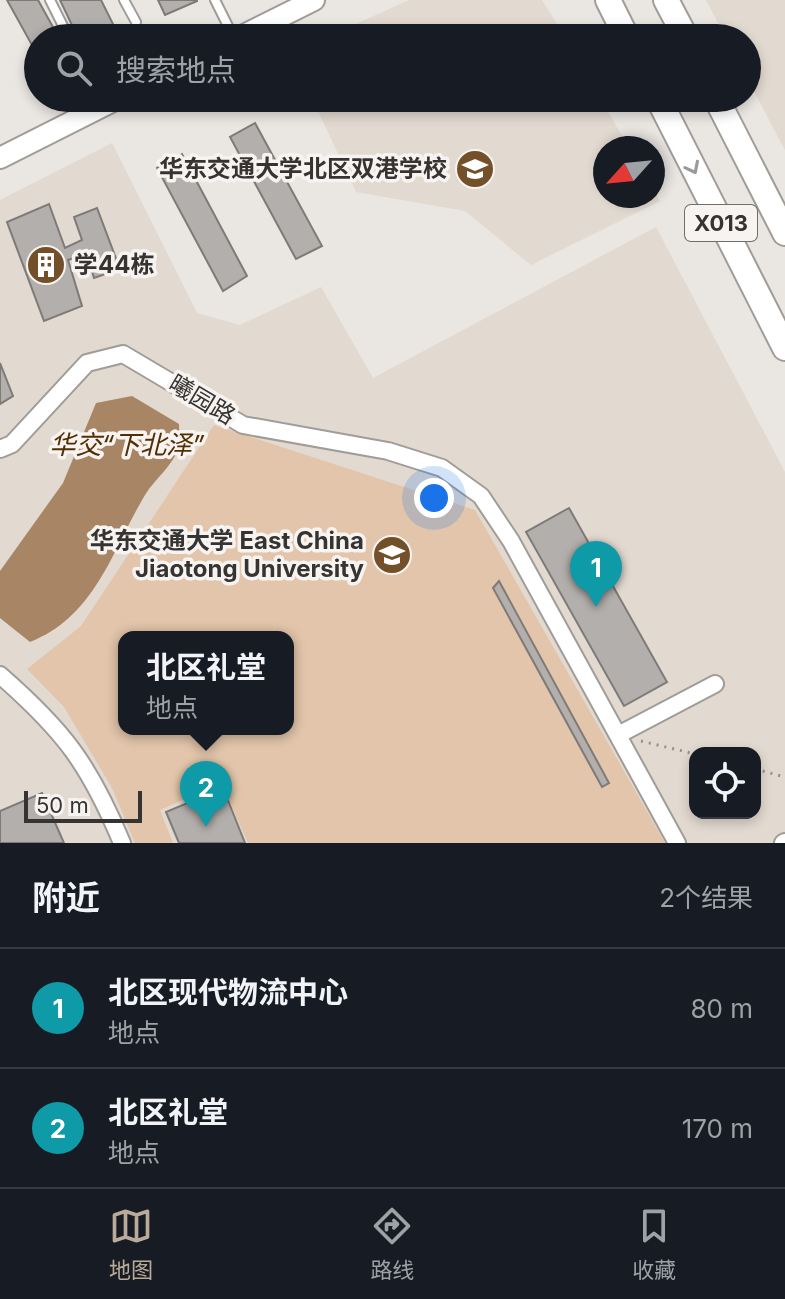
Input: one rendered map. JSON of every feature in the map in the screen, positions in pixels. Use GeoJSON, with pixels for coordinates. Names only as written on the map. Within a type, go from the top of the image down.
{"type":"FeatureCollection","features":[{"type":"Feature","properties":{"kind":"main road"},"geometry":{"type":"LineString","coordinates":[[608,0],[620,24]]}},
{"type":"Feature","properties":{"kind":"main road"},"geometry":{"type":"LineString","coordinates":[[666,0],[679,24]]}},
{"type":"Feature","properties":{"kind":"main road","name":"X013"},"geometry":{"type":"LineString","coordinates":[[665,112],[785,348]]}},
{"type":"Feature","properties":{"kind":"main road","name":"X013"},"geometry":{"type":"LineString","coordinates":[[723,112],[785,233]]}},
{"type":"Feature","properties":{"kind":"street"},"geometry":{"type":"LineString","coordinates":[[265,24],[314,0]]}},
{"type":"Feature","properties":{"kind":"street"},"geometry":{"type":"LineString","coordinates":[[0,158],[91,112]]}},
{"type":"Feature","properties":{"kind":"street","name":"曦园路"},"geometry":{"type":"LineString","coordinates":[[0,449],[12,444],[87,363],[123,354],[243,425],[388,451],[442,468],[481,496],[511,541],[618,735]]}},
{"type":"Feature","properties":{"kind":"street"},"geometry":{"type":"LineString","coordinates":[[0,675],[47,716],[75,749],[122,843]]}},
{"type":"Feature","properties":{"kind":"street"},"geometry":{"type":"LineString","coordinates":[[677,843],[618,735],[715,684]]}},
{"type":"Feature","properties":{"kind":"lane"},"geometry":{"type":"LineString","coordinates":[[50,0],[62,24]]}},
{"type":"Feature","properties":{"kind":"lane"},"geometry":{"type":"LineString","coordinates":[[124,0],[136,22]]}},
{"type":"Feature","properties":{"kind":"lane"},"geometry":{"type":"LineString","coordinates":[[215,0],[228,24]]}},
{"type":"Feature","properties":{"kind":"path"},"geometry":{"type":"LineString","coordinates":[[618,735],[689,753]]}},
{"type":"Feature","properties":{"kind":"path"},"geometry":{"type":"LineString","coordinates":[[761,771],[785,777]]}},
{"type":"Feature","properties":{"kind":"shaded area"},"geometry":{"type":"Polygon","coordinates":[[[409,0],[542,0],[557,24],[356,24],[409,0]]]}},
{"type":"Feature","properties":{"kind":"shaded area"},"geometry":{"type":"Polygon","coordinates":[[[706,0],[785,0],[785,150],[761,105],[761,24],[719,24],[706,0]]]}},
{"type":"Feature","properties":{"kind":"shaded area","name":"华东交通大学北区双港学校"},"geometry":{"type":"Polygon","coordinates":[[[319,112],[608,112],[622,136],[593,136],[593,208],[646,208],[531,265],[465,211],[356,192],[319,112]]]}},
{"type":"Feature","properties":{"kind":"shaded area","name":"华东交通大学 East China Jiaotong University"},"geometry":{"type":"Polygon","coordinates":[[[112,143],[197,313],[240,325],[321,287],[373,378],[656,227],[785,472],[785,843],[0,843],[0,200],[112,143]]]}},
{"type":"Feature","properties":{"kind":"shaded area"},"geometry":{"type":"Polygon","coordinates":[[[214,425],[475,510],[665,843],[248,843],[221,783],[160,810],[173,843],[135,843],[112,788],[64,707],[27,669],[81,626],[214,425]]]}},
{"type":"Feature","properties":{"kind":"water","name":"华交“下北泽”"},"geometry":{"type":"Polygon","coordinates":[[[132,396],[179,424],[178,449],[145,495],[87,599],[53,630],[30,642],[0,618],[0,571],[63,483],[96,403],[132,396]]]}},
{"type":"Feature","properties":{"kind":"building"},"geometry":{"type":"Polygon","coordinates":[[[7,0],[38,0],[51,24],[24,24],[24,31],[7,0]]]}},
{"type":"Feature","properties":{"kind":"building"},"geometry":{"type":"Polygon","coordinates":[[[60,0],[101,0],[113,24],[71,24],[60,0]]]}},
{"type":"Feature","properties":{"kind":"building"},"geometry":{"type":"Polygon","coordinates":[[[158,0],[197,0],[197,1],[165,15],[158,0]]]}},
{"type":"Feature","properties":{"kind":"building"},"geometry":{"type":"Polygon","coordinates":[[[255,123],[322,246],[296,259],[230,137],[255,123]]]}},
{"type":"Feature","properties":{"kind":"building"},"geometry":{"type":"Polygon","coordinates":[[[182,154],[247,276],[223,291],[157,168],[182,154]]]}},
{"type":"Feature","properties":{"kind":"building","name":"学44栋"},"geometry":{"type":"Polygon","coordinates":[[[49,204],[65,248],[82,240],[74,217],[97,208],[120,269],[94,278],[87,254],[68,260],[82,306],[44,321],[7,222],[49,204]]]}},
{"type":"Feature","properties":{"kind":"building"},"geometry":{"type":"Polygon","coordinates":[[[0,363],[13,396],[0,404],[0,363]]]}},
{"type":"Feature","properties":{"kind":"building"},"geometry":{"type":"Polygon","coordinates":[[[569,508],[667,682],[624,706],[526,532],[569,508]]]}},
{"type":"Feature","properties":{"kind":"building"},"geometry":{"type":"Polygon","coordinates":[[[499,581],[609,783],[602,787],[493,588],[499,581]]]}},
{"type":"Feature","properties":{"kind":"building"},"geometry":{"type":"Polygon","coordinates":[[[223,788],[245,843],[179,843],[166,812],[223,788]]]}},
{"type":"Feature","properties":{"kind":"building"},"geometry":{"type":"Polygon","coordinates":[[[42,793],[64,843],[0,843],[0,811],[42,793]]]}},
{"type":"Feature","properties":{"kind":"place","name":"华东交通大学北区双港学校"},"geometry":{"type":"Point","coordinates":[475,169]}},
{"type":"Feature","properties":{"kind":"place","name":"学44栋"},"geometry":{"type":"Point","coordinates":[46,265]}},
{"type":"Feature","properties":{"kind":"place","name":"华东交通大学 East China Jiaotong University"},"geometry":{"type":"Point","coordinates":[392,555]}},
{"type":"Feature","properties":{"kind":"place","name":"北区现代物流中心"},"geometry":{"type":"Point","coordinates":[596,607]}},
{"type":"Feature","properties":{"kind":"place","name":"北区礼堂"},"geometry":{"type":"Point","coordinates":[206,827]}}]}
